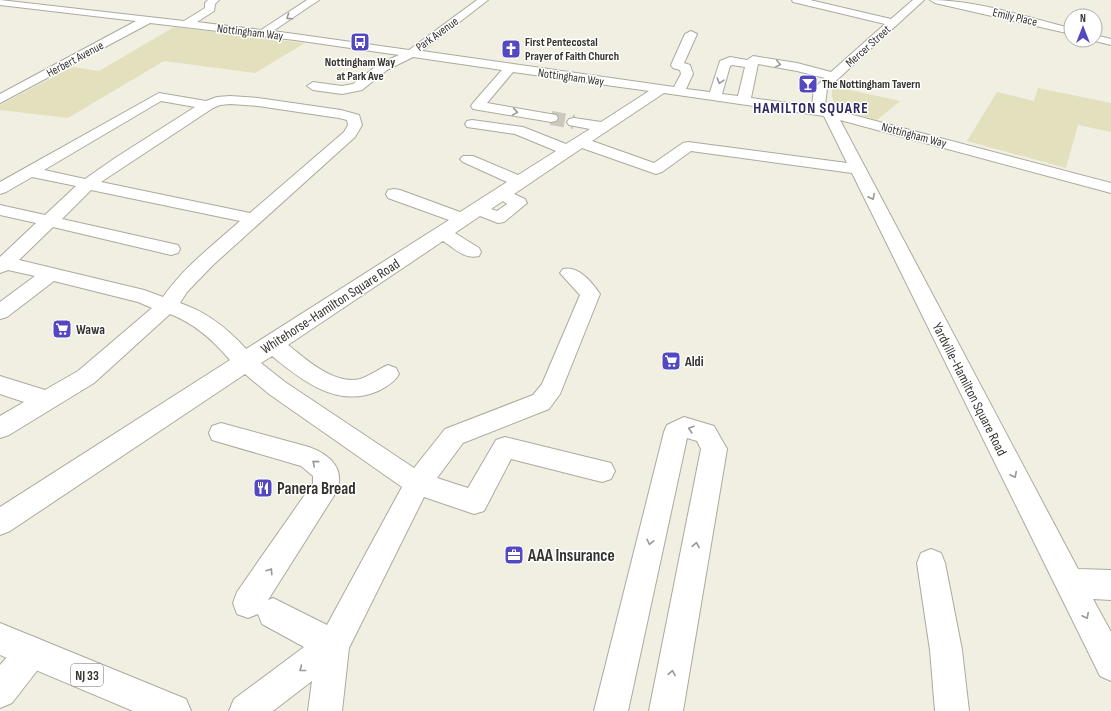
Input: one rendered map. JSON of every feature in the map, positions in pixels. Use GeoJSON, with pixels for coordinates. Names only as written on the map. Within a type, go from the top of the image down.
{"type":"FeatureCollection","features":[{"type":"Feature","properties":{"kind":"street"},"geometry":{"type":"LineString","coordinates":[[186,24],[210,9],[210,3],[214,0]]}},
{"type":"Feature","properties":{"kind":"street"},"geometry":{"type":"LineString","coordinates":[[263,33],[314,0]]}},
{"type":"Feature","properties":{"kind":"street","name":"Park Avenue"},"geometry":{"type":"LineString","coordinates":[[313,86],[342,90],[357,87],[383,67],[411,54],[484,0]]}},
{"type":"Feature","properties":{"kind":"street"},"geometry":{"type":"LineString","coordinates":[[797,0],[893,23]]}},
{"type":"Feature","properties":{"kind":"street","name":"Mercer Street"},"geometry":{"type":"LineString","coordinates":[[829,113],[818,105],[821,88],[919,0]]}},
{"type":"Feature","properties":{"kind":"street","name":"Emily Place"},"geometry":{"type":"LineString","coordinates":[[935,0],[1021,18],[1063,30]]}},
{"type":"Feature","properties":{"kind":"street","name":"Nottingham Way"},"geometry":{"type":"LineString","coordinates":[[0,2],[263,33],[829,113],[1111,188]]}},
{"type":"Feature","properties":{"kind":"street","name":"Herbert Avenue"},"geometry":{"type":"LineString","coordinates":[[0,99],[149,19]]}},
{"type":"Feature","properties":{"kind":"street"},"geometry":{"type":"LineString","coordinates":[[678,92],[687,74],[686,68],[677,65],[691,34]]}},
{"type":"Feature","properties":{"kind":"street"},"geometry":{"type":"LineString","coordinates":[[744,101],[752,60],[833,76]]}},
{"type":"Feature","properties":{"kind":"street"},"geometry":{"type":"LineString","coordinates":[[714,97],[724,64],[730,61],[752,64]]}},
{"type":"Feature","properties":{"kind":"street"},"geometry":{"type":"LineString","coordinates":[[510,68],[478,106],[551,118]]}},
{"type":"Feature","properties":{"kind":"street","name":"Whitehorse-Hamilton Square Road"},"geometry":{"type":"LineString","coordinates":[[0,522],[660,90]]}},
{"type":"Feature","properties":{"kind":"street"},"geometry":{"type":"LineString","coordinates":[[0,189],[159,97],[208,105]]}},
{"type":"Feature","properties":{"kind":"street"},"geometry":{"type":"LineString","coordinates":[[0,428],[86,377],[167,306],[180,287],[206,261],[350,134],[355,125],[354,118],[341,114],[258,102],[230,100],[217,101],[208,105],[120,161],[88,184],[3,265]]}},
{"type":"Feature","properties":{"kind":"street","name":"Yardville-Hamilton Square Road"},"geometry":{"type":"LineString","coordinates":[[829,113],[1111,665]]}},
{"type":"Feature","properties":{"kind":"street"},"geometry":{"type":"LineString","coordinates":[[574,122],[603,127]]}},
{"type":"Feature","properties":{"kind":"street"},"geometry":{"type":"LineString","coordinates":[[472,124],[518,130],[656,169],[688,146],[858,169]]}},
{"type":"Feature","properties":{"kind":"street"},"geometry":{"type":"LineString","coordinates":[[468,159],[519,182]]}},
{"type":"Feature","properties":{"kind":"street"},"geometry":{"type":"LineString","coordinates":[[30,172],[254,219]]}},
{"type":"Feature","properties":{"kind":"street"},"geometry":{"type":"LineString","coordinates":[[394,194],[471,214]]}},
{"type":"Feature","properties":{"kind":"street"},"geometry":{"type":"LineString","coordinates":[[0,210],[171,249]]}},
{"type":"Feature","properties":{"kind":"street"},"geometry":{"type":"LineString","coordinates":[[442,232],[472,252]]}},
{"type":"Feature","properties":{"kind":"street"},"geometry":{"type":"LineString","coordinates":[[3,265],[144,297],[190,314],[222,336],[244,361],[277,388],[418,483],[474,502],[505,447],[602,471]]}},
{"type":"Feature","properties":{"kind":"street"},"geometry":{"type":"LineString","coordinates":[[325,711],[333,645],[418,483],[454,436],[541,402],[552,388],[590,294],[570,273]]}},
{"type":"Feature","properties":{"kind":"street"},"geometry":{"type":"LineString","coordinates":[[0,312],[50,275]]}},
{"type":"Feature","properties":{"kind":"street"},"geometry":{"type":"LineString","coordinates":[[272,344],[307,372],[339,388],[365,387],[388,374]]}},
{"type":"Feature","properties":{"kind":"street"},"geometry":{"type":"LineString","coordinates":[[0,385],[47,400]]}},
{"type":"Feature","properties":{"kind":"street"},"geometry":{"type":"LineString","coordinates":[[611,711],[676,432],[684,427],[705,433],[714,449],[666,711]]}},
{"type":"Feature","properties":{"kind":"street"},"geometry":{"type":"LineString","coordinates":[[221,433],[309,458],[326,471],[326,486],[261,608],[333,645]]}},
{"type":"Feature","properties":{"kind":"street"},"geometry":{"type":"LineString","coordinates":[[931,563],[946,650],[952,711]]}},
{"type":"Feature","properties":{"kind":"street"},"geometry":{"type":"LineString","coordinates":[[1069,582],[1111,585]]}},
{"type":"Feature","properties":{"kind":"street","name":"NJ 33"},"geometry":{"type":"LineString","coordinates":[[0,639],[174,711]]}},
{"type":"Feature","properties":{"kind":"street"},"geometry":{"type":"LineString","coordinates":[[246,711],[333,645]]}},
{"type":"Feature","properties":{"kind":"street"},"geometry":{"type":"LineString","coordinates":[[0,691],[32,652]]}},
{"type":"Feature","properties":{"kind":"shaded area"},"geometry":{"type":"Polygon","coordinates":[[[174,27],[305,43],[255,73],[164,61],[68,118],[0,110],[0,105],[72,67],[99,71],[174,27]]]}},
{"type":"Feature","properties":{"kind":"shaded area"},"geometry":{"type":"Polygon","coordinates":[[[832,86],[900,101],[877,120],[838,109],[832,97],[832,86]]]}},
{"type":"Feature","properties":{"kind":"shaded area"},"geometry":{"type":"Polygon","coordinates":[[[1038,88],[1111,103],[1111,132],[1078,125],[1066,168],[967,141],[997,92],[1034,101],[1038,88]]]}},
{"type":"Feature","properties":{"kind":"tunnel"},"geometry":{"type":"LineString","coordinates":[[551,118],[574,122]]}},
{"type":"Feature","properties":{"kind":"place","name":"Nottingham Way at Park Ave"},"geometry":{"type":"Point","coordinates":[360,42]}},
{"type":"Feature","properties":{"kind":"place","name":"First Pentecostal Prayer of Faith Church"},"geometry":{"type":"Point","coordinates":[511,49]}},
{"type":"Feature","properties":{"kind":"place","name":"The Nottingham Tavern"},"geometry":{"type":"Point","coordinates":[808,84]}},
{"type":"Feature","properties":{"kind":"place","name":"Wawa"},"geometry":{"type":"Point","coordinates":[62,329]}},
{"type":"Feature","properties":{"kind":"place","name":"Aldi"},"geometry":{"type":"Point","coordinates":[671,361]}},
{"type":"Feature","properties":{"kind":"place","name":"Panera Bread"},"geometry":{"type":"Point","coordinates":[263,488]}},
{"type":"Feature","properties":{"kind":"place","name":"AAA Insurance"},"geometry":{"type":"Point","coordinates":[514,555]}},
{"type":"Feature","properties":{"kind":"district","name":"HAMILTON SQUARE"},"geometry":{"type":"Point","coordinates":[811,108]}}]}
